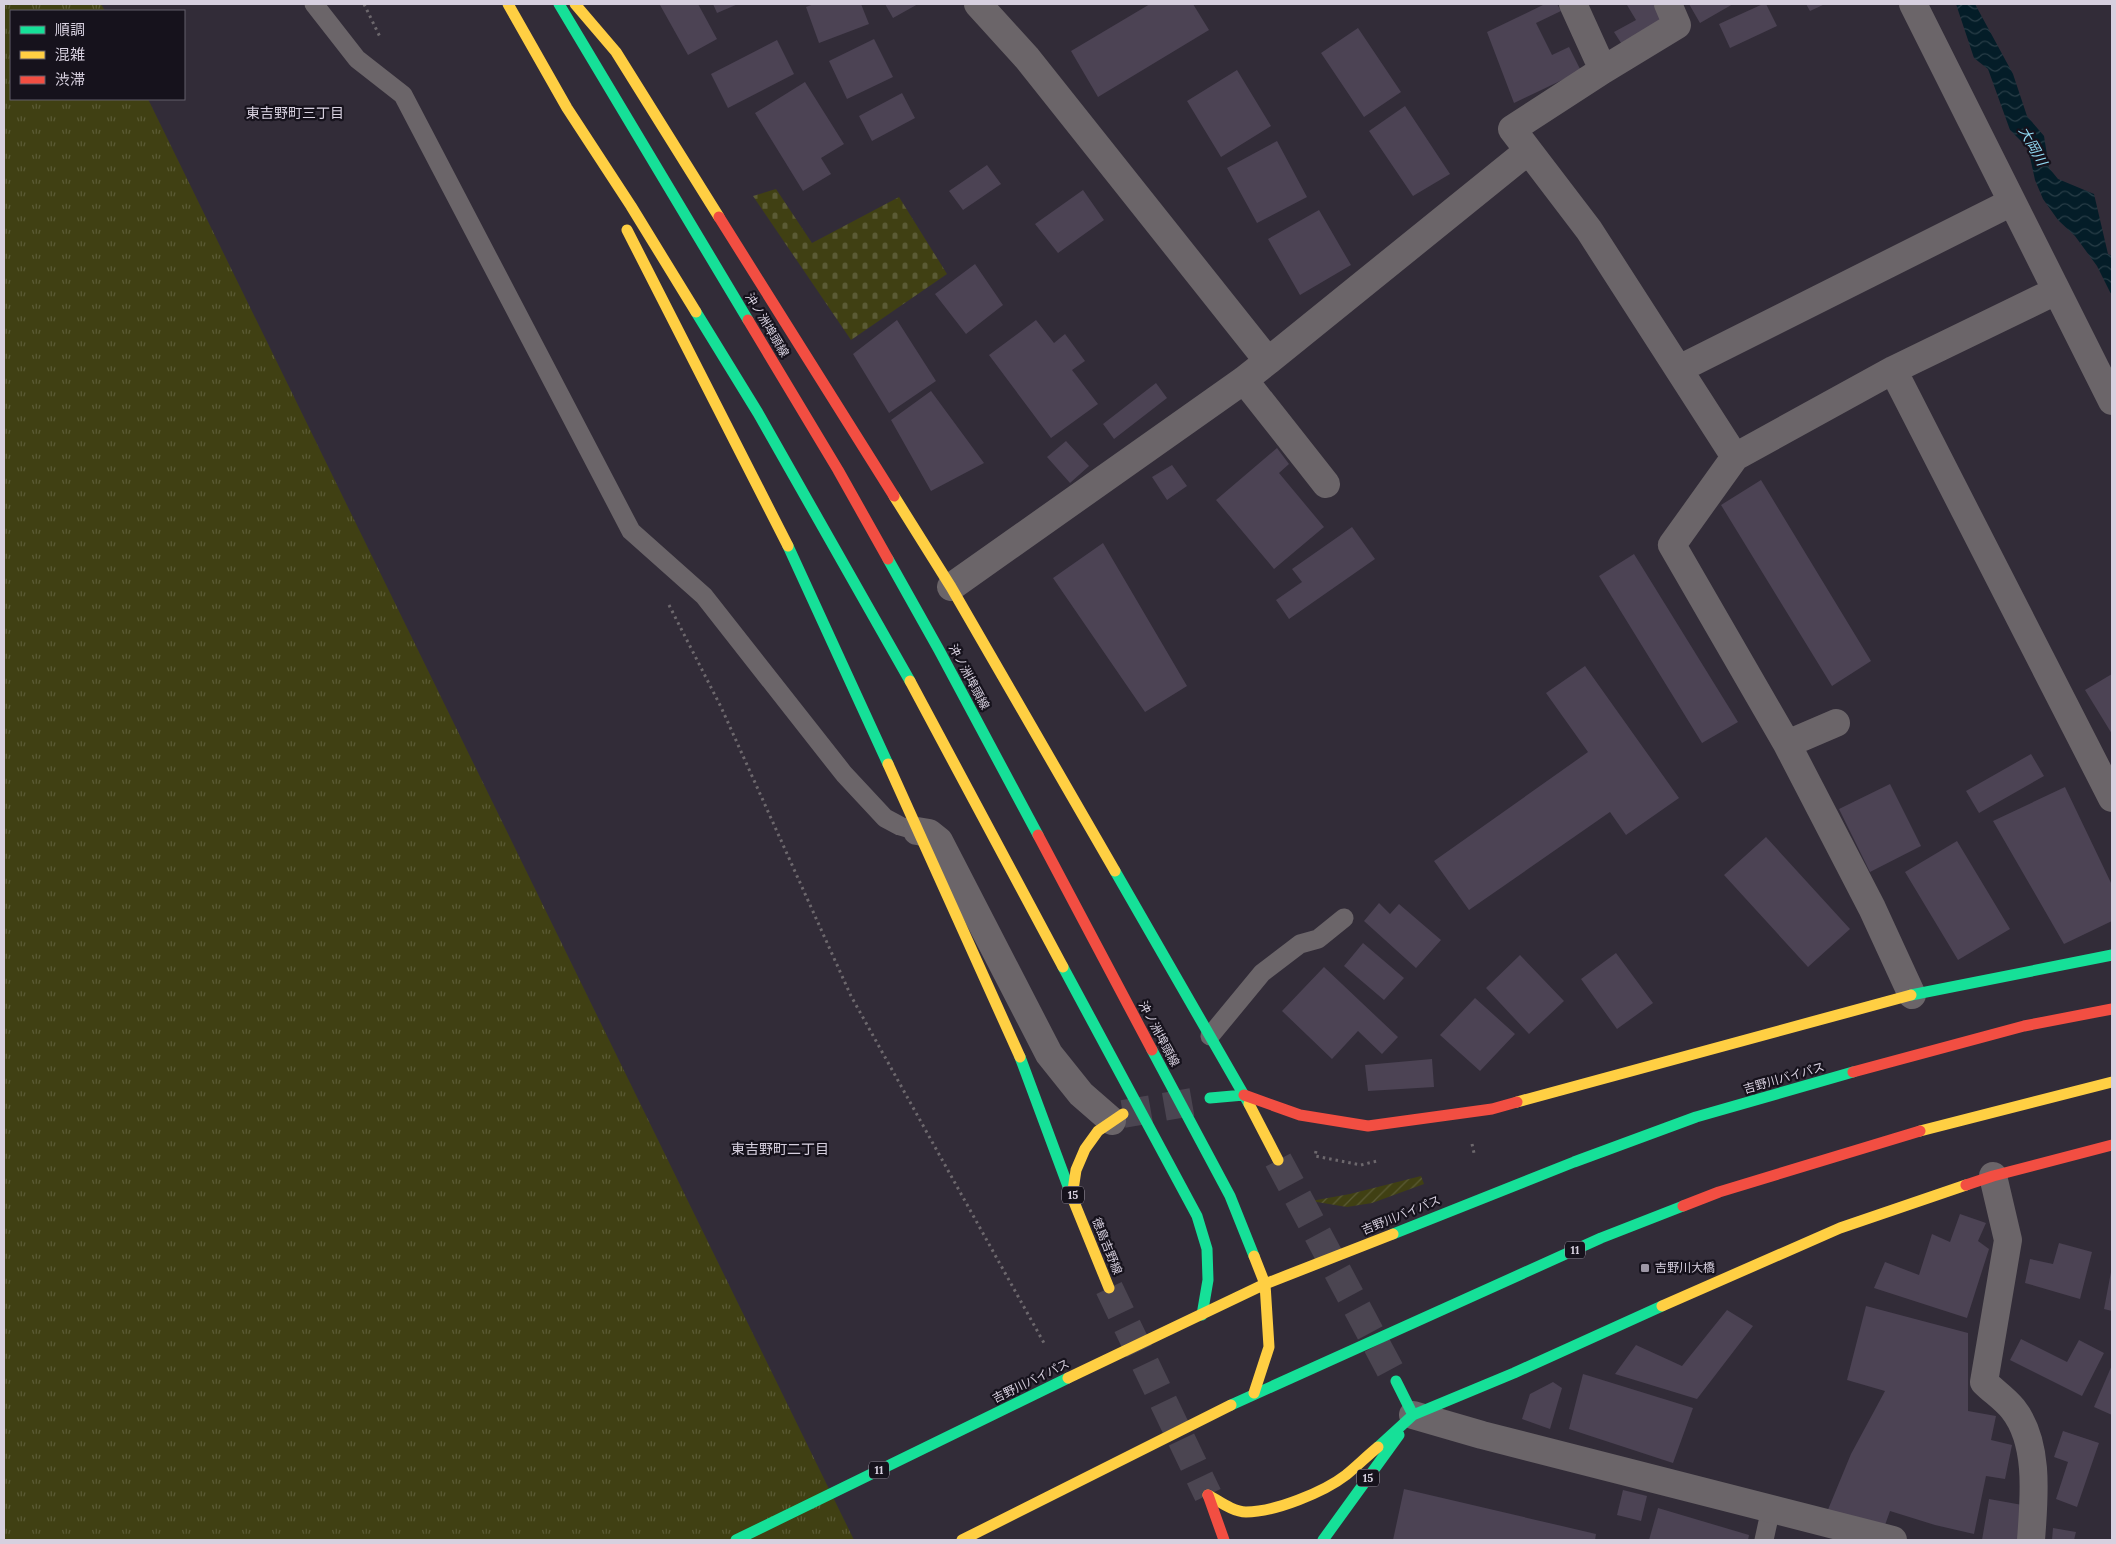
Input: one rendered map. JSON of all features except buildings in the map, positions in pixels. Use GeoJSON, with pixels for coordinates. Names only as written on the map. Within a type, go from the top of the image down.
{"type":"FeatureCollection","features":[{"type":"Feature","properties":{"kind":"main road"},"geometry":{"type":"LineString","coordinates":[[508,4],[567,108],[610,194]]}},
{"type":"Feature","properties":{"kind":"main road","name":"沖ノ洲埠頭線"},"geometry":{"type":"LineString","coordinates":[[559,4],[838,470],[939,650],[1230,1196],[1265,1284],[1268,1347],[1254,1393]]}},
{"type":"Feature","properties":{"kind":"main road"},"geometry":{"type":"LineString","coordinates":[[575,4],[616,52],[951,587],[1244,1095],[1278,1160]]}},
{"type":"Feature","properties":{"kind":"main road"},"geometry":{"type":"LineString","coordinates":[[567,108],[631,206],[758,413],[896,656],[1197,1216],[1207,1249],[1208,1280],[1202,1315]]}},
{"type":"Feature","properties":{"kind":"main road","name":"徳島吉野線"},"geometry":{"type":"LineString","coordinates":[[622,220],[794,558],[1018,1052],[1072,1197],[1109,1288]]}},
{"type":"Feature","properties":{"kind":"main road"},"geometry":{"type":"LineString","coordinates":[[1210,1098],[1244,1095],[1300,1115],[1368,1126],[1492,1109],[1912,995],[2112,954]]}},
{"type":"Feature","properties":{"kind":"main road","name":"吉野川バイパス"},"geometry":{"type":"LineString","coordinates":[[736,1540],[1265,1284],[1574,1162],[1696,1117],[1910,1056],[2024,1026],[2112,1009]]}},
{"type":"Feature","properties":{"kind":"main road","name":"11"},"geometry":{"type":"LineString","coordinates":[[962,1540],[1066,1490],[1254,1393],[1601,1238],[1719,1192],[1938,1126],[2112,1082]]}},
{"type":"Feature","properties":{"kind":"main road","name":"15"},"geometry":{"type":"LineString","coordinates":[[1072,1197],[1076,1170],[1085,1149],[1098,1131],[1118,1117]]}},
{"type":"Feature","properties":{"kind":"main road"},"geometry":{"type":"LineString","coordinates":[[1231,1540],[1222,1535],[1208,1495],[1226,1505],[1245,1512],[1278,1507],[1308,1496],[1345,1476],[1413,1415],[1514,1373],[1712,1283],[1840,1228],[1993,1176],[2112,1146]]}},
{"type":"Feature","properties":{"kind":"main road"},"geometry":{"type":"LineString","coordinates":[[1396,1381],[1413,1415]]}},
{"type":"Feature","properties":{"kind":"main road","name":"15"},"geometry":{"type":"LineString","coordinates":[[1324,1540],[1413,1415]]}},
{"type":"Feature","properties":{"kind":"street"},"geometry":{"type":"LineString","coordinates":[[978,4],[1028,58],[1268,361]]}},
{"type":"Feature","properties":{"kind":"street"},"geometry":{"type":"LineString","coordinates":[[1573,4],[1603,70]]}},
{"type":"Feature","properties":{"kind":"street"},"geometry":{"type":"LineString","coordinates":[[1668,4],[1677,25],[1512,129],[1589,230],[1735,457]]}},
{"type":"Feature","properties":{"kind":"street"},"geometry":{"type":"LineString","coordinates":[[1914,4],[2112,401]]}},
{"type":"Feature","properties":{"kind":"street"},"geometry":{"type":"LineString","coordinates":[[951,587],[1244,380],[1528,151]]}},
{"type":"Feature","properties":{"kind":"street"},"geometry":{"type":"LineString","coordinates":[[1679,369],[2012,202]]}},
{"type":"Feature","properties":{"kind":"street"},"geometry":{"type":"LineString","coordinates":[[1912,995],[1872,908],[1787,744],[1672,544],[1735,457],[1893,370],[2056,291]]}},
{"type":"Feature","properties":{"kind":"street"},"geometry":{"type":"LineString","coordinates":[[1893,370],[2112,798]]}},
{"type":"Feature","properties":{"kind":"street"},"geometry":{"type":"LineString","coordinates":[[1244,380],[1326,484]]}},
{"type":"Feature","properties":{"kind":"street"},"geometry":{"type":"LineString","coordinates":[[1787,744],[1836,723]]}},
{"type":"Feature","properties":{"kind":"street"},"geometry":{"type":"LineString","coordinates":[[917,831],[929,833],[939,841],[1049,1054],[1082,1094],[1118,1117]]}},
{"type":"Feature","properties":{"kind":"street"},"geometry":{"type":"LineString","coordinates":[[1993,1176],[2008,1240],[1984,1382],[2013,1409],[2027,1435],[2035,1487],[2031,1540]]}},
{"type":"Feature","properties":{"kind":"street"},"geometry":{"type":"LineString","coordinates":[[1413,1415],[1492,1438],[1893,1540]]}},
{"type":"Feature","properties":{"kind":"lane"},"geometry":{"type":"LineString","coordinates":[[314,4],[357,59],[403,95],[631,531],[704,596],[844,774],[885,818],[900,826],[917,831]]}},
{"type":"Feature","properties":{"kind":"lane"},"geometry":{"type":"LineString","coordinates":[[1210,1036],[1262,973],[1300,944],[1318,939],[1344,918]]}},
{"type":"Feature","properties":{"kind":"lane"},"geometry":{"type":"LineString","coordinates":[[1764,1540],[1771,1508]]}},
{"type":"Feature","properties":{"kind":"path"},"geometry":{"type":"LineString","coordinates":[[667,601],[721,707],[851,996],[1044,1343]]}},
{"type":"Feature","properties":{"kind":"green space"},"geometry":{"type":"Polygon","coordinates":[[[4,4],[101,4],[104,10],[10,10],[10,100],[148,100],[854,1540],[4,1540],[4,4]]]}},
{"type":"Feature","properties":{"kind":"green space"},"geometry":{"type":"Polygon","coordinates":[[[776,189],[812,243],[899,197],[947,274],[851,340],[753,196],[776,189]]]}},
{"type":"Feature","properties":{"kind":"green space"},"geometry":{"type":"Polygon","coordinates":[[[1421,1176],[1424,1184],[1372,1203],[1347,1207],[1311,1201],[1350,1194],[1421,1176]]]}},
{"type":"Feature","properties":{"kind":"water","name":"大岡川"},"geometry":{"type":"Polygon","coordinates":[[[1956,4],[1975,4],[2013,74],[2027,116],[2044,136],[2049,168],[2058,179],[2094,194],[2108,254],[2112,256],[2112,296],[2097,266],[2075,236],[2058,220],[2043,199],[2035,180],[2028,148],[2010,130],[1988,69],[1974,58],[1956,4]]]}},
{"type":"Feature","properties":{"kind":"tunnel"},"geometry":{"type":"LineString","coordinates":[[1123,1114],[1203,1100]]}},
{"type":"Feature","properties":{"kind":"tunnel"},"geometry":{"type":"LineString","coordinates":[[1278,1160],[1396,1381]]}},
{"type":"Feature","properties":{"kind":"tunnel"},"geometry":{"type":"LineString","coordinates":[[1109,1288],[1208,1495]]}},
{"type":"Feature","properties":{"kind":"traffic: fast"},"geometry":{"type":"LineString","coordinates":[[559,4],[748,320]]}},
{"type":"Feature","properties":{"kind":"traffic: fast"},"geometry":{"type":"LineString","coordinates":[[696,312],[758,413],[910,681]]}},
{"type":"Feature","properties":{"kind":"traffic: fast"},"geometry":{"type":"LineString","coordinates":[[788,546],[888,764]]}},
{"type":"Feature","properties":{"kind":"traffic: fast"},"geometry":{"type":"LineString","coordinates":[[888,559],[1038,835]]}},
{"type":"Feature","properties":{"kind":"traffic: fast"},"geometry":{"type":"LineString","coordinates":[[1115,871],[1249,1104]]}},
{"type":"Feature","properties":{"kind":"traffic: fast"},"geometry":{"type":"LineString","coordinates":[[1911,995],[2112,955]]}},
{"type":"Feature","properties":{"kind":"traffic: fast"},"geometry":{"type":"LineString","coordinates":[[1063,967],[1197,1216],[1207,1249],[1208,1280],[1202,1315]]}},
{"type":"Feature","properties":{"kind":"traffic: fast"},"geometry":{"type":"LineString","coordinates":[[1152,1050],[1230,1196],[1254,1256]]}},
{"type":"Feature","properties":{"kind":"traffic: fast"},"geometry":{"type":"LineString","coordinates":[[1020,1057],[1072,1197]]}},
{"type":"Feature","properties":{"kind":"traffic: fast"},"geometry":{"type":"LineString","coordinates":[[1393,1234],[1574,1162],[1696,1117],[1853,1072]]}},
{"type":"Feature","properties":{"kind":"traffic: fast"},"geometry":{"type":"LineString","coordinates":[[1210,1098],[1244,1095]]}},
{"type":"Feature","properties":{"kind":"traffic: fast"},"geometry":{"type":"LineString","coordinates":[[1231,1405],[1601,1238],[1683,1206]]}},
{"type":"Feature","properties":{"kind":"traffic: fast"},"geometry":{"type":"LineString","coordinates":[[1378,1447],[1413,1415],[1514,1373],[1662,1306]]}},
{"type":"Feature","properties":{"kind":"traffic: fast"},"geometry":{"type":"LineString","coordinates":[[736,1540],[1068,1378]]}},
{"type":"Feature","properties":{"kind":"traffic: fast"},"geometry":{"type":"LineString","coordinates":[[1396,1381],[1413,1415]]}},
{"type":"Feature","properties":{"kind":"traffic: fast"},"geometry":{"type":"LineString","coordinates":[[1323,1540],[1399,1435]]}},
{"type":"Feature","properties":{"kind":"traffic: slow"},"geometry":{"type":"LineString","coordinates":[[508,4],[567,108],[631,206],[696,312]]}},
{"type":"Feature","properties":{"kind":"traffic: slow"},"geometry":{"type":"LineString","coordinates":[[575,4],[616,52],[719,217]]}},
{"type":"Feature","properties":{"kind":"traffic: slow"},"geometry":{"type":"LineString","coordinates":[[627,230],[788,546]]}},
{"type":"Feature","properties":{"kind":"traffic: slow"},"geometry":{"type":"LineString","coordinates":[[894,496],[951,587],[1115,871]]}},
{"type":"Feature","properties":{"kind":"traffic: slow"},"geometry":{"type":"LineString","coordinates":[[910,681],[1063,967]]}},
{"type":"Feature","properties":{"kind":"traffic: slow"},"geometry":{"type":"LineString","coordinates":[[888,764],[1020,1057]]}},
{"type":"Feature","properties":{"kind":"traffic: slow"},"geometry":{"type":"LineString","coordinates":[[1517,1102],[1911,995]]}},
{"type":"Feature","properties":{"kind":"traffic: slow"},"geometry":{"type":"LineString","coordinates":[[1920,1131],[2112,1082]]}},
{"type":"Feature","properties":{"kind":"traffic: slow"},"geometry":{"type":"LineString","coordinates":[[1249,1104],[1278,1160]]}},
{"type":"Feature","properties":{"kind":"traffic: slow"},"geometry":{"type":"LineString","coordinates":[[1109,1288],[1072,1197],[1076,1170],[1085,1149],[1098,1131],[1123,1114]]}},
{"type":"Feature","properties":{"kind":"traffic: slow"},"geometry":{"type":"LineString","coordinates":[[1662,1306],[1840,1228],[1966,1185]]}},
{"type":"Feature","properties":{"kind":"traffic: slow"},"geometry":{"type":"LineString","coordinates":[[1068,1378],[1265,1284],[1393,1234]]}},
{"type":"Feature","properties":{"kind":"traffic: slow"},"geometry":{"type":"LineString","coordinates":[[1254,1256],[1265,1284],[1269,1347],[1254,1393]]}},
{"type":"Feature","properties":{"kind":"traffic: slow"},"geometry":{"type":"LineString","coordinates":[[962,1540],[1231,1405]]}},
{"type":"Feature","properties":{"kind":"traffic: slow"},"geometry":{"type":"LineString","coordinates":[[1208,1495],[1241,1512],[1271,1509],[1299,1500],[1325,1488],[1346,1475],[1378,1447]]}},
{"type":"Feature","properties":{"kind":"traffic: jam"},"geometry":{"type":"LineString","coordinates":[[719,217],[894,496]]}},
{"type":"Feature","properties":{"kind":"traffic: jam"},"geometry":{"type":"LineString","coordinates":[[748,320],[838,470],[888,559]]}},
{"type":"Feature","properties":{"kind":"traffic: jam"},"geometry":{"type":"LineString","coordinates":[[1038,835],[1152,1050]]}},
{"type":"Feature","properties":{"kind":"traffic: jam"},"geometry":{"type":"LineString","coordinates":[[1853,1072],[2024,1026],[2112,1009]]}},
{"type":"Feature","properties":{"kind":"traffic: jam"},"geometry":{"type":"LineString","coordinates":[[1244,1095],[1300,1115],[1368,1126],[1492,1109],[1517,1102]]}},
{"type":"Feature","properties":{"kind":"traffic: jam"},"geometry":{"type":"LineString","coordinates":[[1683,1206],[1719,1192],[1920,1131]]}},
{"type":"Feature","properties":{"kind":"traffic: jam"},"geometry":{"type":"LineString","coordinates":[[1966,1185],[1993,1176],[2112,1145]]}},
{"type":"Feature","properties":{"kind":"traffic: jam"},"geometry":{"type":"LineString","coordinates":[[1208,1495],[1224,1540]]}},
{"type":"Feature","properties":{"kind":"place","name":"吉野川大橋"},"geometry":{"type":"Point","coordinates":[1645,1268]}},
{"type":"Feature","properties":{"kind":"district","name":"東吉野町三丁目"},"geometry":{"type":"Point","coordinates":[295,113]}},
{"type":"Feature","properties":{"kind":"district","name":"東吉野町二丁目"},"geometry":{"type":"Point","coordinates":[780,1149]}}]}
